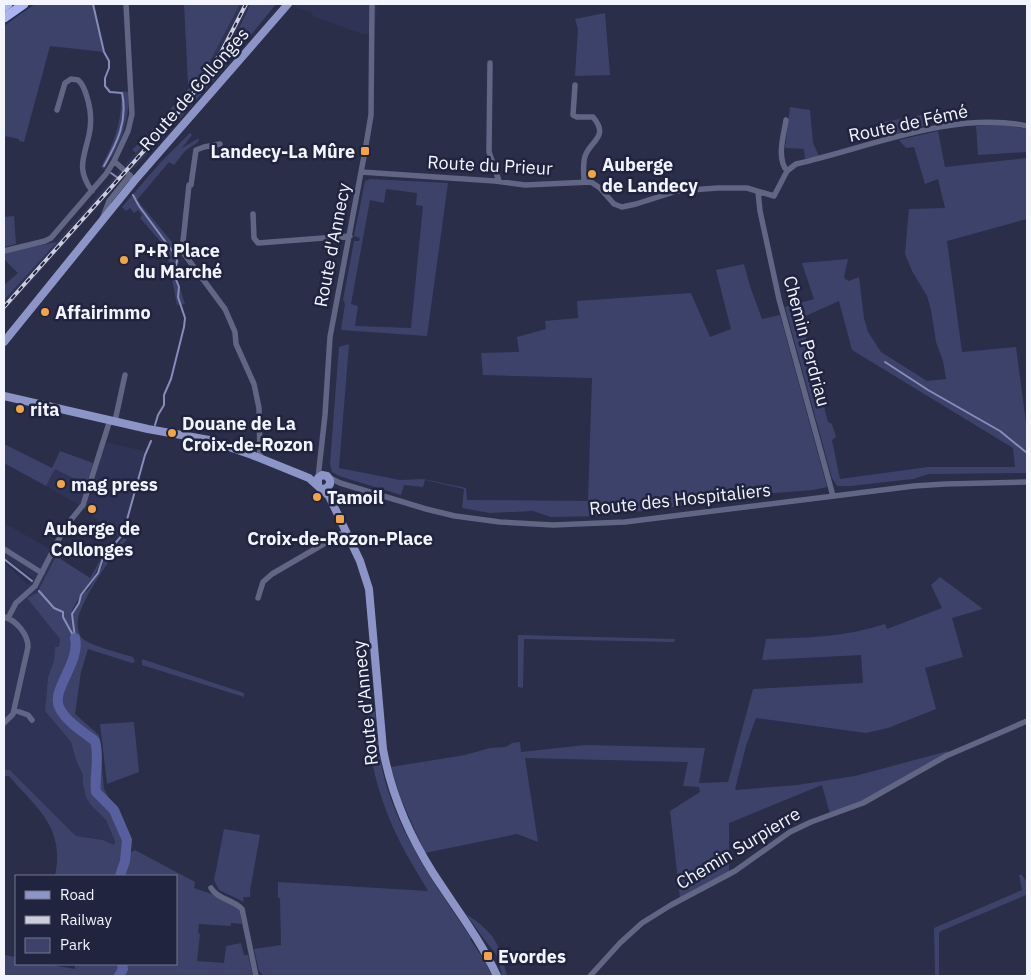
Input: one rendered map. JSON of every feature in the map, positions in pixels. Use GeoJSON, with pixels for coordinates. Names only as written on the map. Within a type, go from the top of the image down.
{"type":"FeatureCollection","features":[{"type":"Feature","properties":{"kind":"highway"},"geometry":{"type":"LineString","coordinates":[[4,7],[8,4]]}},
{"type":"Feature","properties":{"kind":"highway"},"geometry":{"type":"LineString","coordinates":[[4,18],[24,4]]}},
{"type":"Feature","properties":{"kind":"main road","name":"Route de Collonges"},"geometry":{"type":"LineString","coordinates":[[101,222],[124,194],[133,177],[288,4]]}},
{"type":"Feature","properties":{"kind":"main road"},"geometry":{"type":"LineString","coordinates":[[4,342],[101,222]]}},
{"type":"Feature","properties":{"kind":"main road"},"geometry":{"type":"LineString","coordinates":[[4,396],[148,429],[220,443],[309,478],[324,482]]}},
{"type":"Feature","properties":{"kind":"main road","name":"Route d'Annecy"},"geometry":{"type":"LineString","coordinates":[[324,482],[360,561],[369,589],[383,749],[390,782],[417,846],[432,872],[480,943],[497,976]]}},
{"type":"Feature","properties":{"kind":"street"},"geometry":{"type":"LineString","coordinates":[[4,251],[51,238],[106,174],[114,161],[126,135],[132,114],[126,4]]}},
{"type":"Feature","properties":{"kind":"street","name":"Route d'Annecy"},"geometry":{"type":"LineString","coordinates":[[324,482],[321,464],[330,337],[367,140],[372,97],[372,4]]}},
{"type":"Feature","properties":{"kind":"street"},"geometry":{"type":"LineString","coordinates":[[490,63],[489,152],[498,181]]}},
{"type":"Feature","properties":{"kind":"street"},"geometry":{"type":"LineString","coordinates":[[57,110],[65,82],[71,79],[78,80],[84,87],[90,108],[89,136],[82,164],[85,180],[92,191]]}},
{"type":"Feature","properties":{"kind":"street"},"geometry":{"type":"LineString","coordinates":[[575,85],[573,115],[577,117],[593,117],[598,122],[599,132],[599,138],[585,156],[584,182],[594,183],[612,202],[622,207],[684,190],[747,188],[775,195],[787,171],[782,165],[781,157],[786,120]]}},
{"type":"Feature","properties":{"kind":"street","name":"Route de Fémé"},"geometry":{"type":"LineString","coordinates":[[787,171],[796,164],[939,128],[994,122],[1027,126]]}},
{"type":"Feature","properties":{"kind":"street"},"geometry":{"type":"LineString","coordinates":[[220,144],[204,146],[196,150],[191,185],[189,185],[182,251],[225,309],[235,332],[236,344],[254,384],[260,408],[260,458]]}},
{"type":"Feature","properties":{"kind":"street"},"geometry":{"type":"LineString","coordinates":[[101,222],[109,201],[133,177],[114,161]]}},
{"type":"Feature","properties":{"kind":"street","name":"Route du Prieur"},"geometry":{"type":"LineString","coordinates":[[361,172],[498,181],[525,185],[584,182]]}},
{"type":"Feature","properties":{"kind":"street","name":"Chemin Perdriau"},"geometry":{"type":"LineString","coordinates":[[758,192],[760,211],[779,299],[833,496]]}},
{"type":"Feature","properties":{"kind":"street"},"geometry":{"type":"LineString","coordinates":[[253,214],[254,238],[258,243],[350,236]]}},
{"type":"Feature","properties":{"kind":"street"},"geometry":{"type":"LineString","coordinates":[[4,723],[10,718],[14,710],[28,643],[26,636],[17,624],[6,617],[14,605],[33,589],[65,527],[83,505],[112,421],[125,375]]}},
{"type":"Feature","properties":{"kind":"street","name":"Route des Hospitaliers"},"geometry":{"type":"LineString","coordinates":[[324,482],[340,484],[455,516],[553,525],[625,522],[945,484],[1027,482]]}},
{"type":"Feature","properties":{"kind":"street"},"geometry":{"type":"LineString","coordinates":[[258,598],[263,582],[272,574],[346,531]]}},
{"type":"Feature","properties":{"kind":"street"},"geometry":{"type":"LineString","coordinates":[[4,549],[42,573]]}},
{"type":"Feature","properties":{"kind":"street"},"geometry":{"type":"LineString","coordinates":[[14,710],[28,716],[32,720]]}},
{"type":"Feature","properties":{"kind":"street","name":"Chemin Surpierre"},"geometry":{"type":"LineString","coordinates":[[590,976],[620,942],[642,923],[671,905],[735,871],[790,832],[811,822],[863,803],[946,756],[1027,721]]}},
{"type":"Feature","properties":{"kind":"street"},"geometry":{"type":"LineString","coordinates":[[211,888],[215,893],[236,904],[242,910],[256,976]]}},
{"type":"Feature","properties":{"kind":"shaded area"},"geometry":{"type":"Polygon","coordinates":[[[240,4],[250,4],[229,47],[212,75],[169,131],[135,168],[130,169],[124,165],[163,123],[206,69],[240,4]]]}},
{"type":"Feature","properties":{"kind":"shaded area"},"geometry":{"type":"Polygon","coordinates":[[[290,4],[377,4],[375,35],[362,34],[315,17],[308,11],[290,4]]]}},
{"type":"Feature","properties":{"kind":"shaded area"},"geometry":{"type":"Polygon","coordinates":[[[119,171],[124,178],[4,312],[4,300],[119,171]]]}},
{"type":"Feature","properties":{"kind":"shaded area"},"geometry":{"type":"Polygon","coordinates":[[[100,441],[145,451],[123,533],[119,538],[79,505],[46,486],[55,469],[86,485],[100,441]]]}},
{"type":"Feature","properties":{"kind":"shaded area"},"geometry":{"type":"Polygon","coordinates":[[[6,524],[57,553],[37,593],[28,598],[60,639],[59,647],[55,647],[54,661],[48,677],[45,711],[71,742],[83,775],[83,784],[90,804],[106,820],[115,841],[114,845],[103,840],[76,836],[18,777],[10,770],[4,770],[4,562],[28,585],[33,578],[4,558],[4,528],[6,524]]]}},
{"type":"Feature","properties":{"kind":"green space"},"geometry":{"type":"Polygon","coordinates":[[[35,4],[93,4],[104,52],[50,46],[24,142],[4,136],[4,26],[35,4]]]}},
{"type":"Feature","properties":{"kind":"green space"},"geometry":{"type":"Polygon","coordinates":[[[184,4],[240,4],[206,69],[181,102],[136,153],[132,150],[191,86],[188,84],[184,4]]]}},
{"type":"Feature","properties":{"kind":"green space"},"geometry":{"type":"Polygon","coordinates":[[[250,4],[276,4],[225,67],[169,131],[224,55],[250,4]]]}},
{"type":"Feature","properties":{"kind":"green space"},"geometry":{"type":"Polygon","coordinates":[[[605,13],[610,75],[575,76],[578,29],[575,19],[605,13]]]}},
{"type":"Feature","properties":{"kind":"green space"},"geometry":{"type":"Polygon","coordinates":[[[122,91],[129,92],[126,123],[115,151],[104,169],[101,167],[114,139],[119,122],[122,91]]]}},
{"type":"Feature","properties":{"kind":"green space"},"geometry":{"type":"Polygon","coordinates":[[[790,107],[810,110],[813,143],[819,156],[805,159],[804,149],[785,148],[790,107]]]}},
{"type":"Feature","properties":{"kind":"green space"},"geometry":{"type":"Polygon","coordinates":[[[926,114],[927,125],[879,139],[879,123],[926,114]]]}},
{"type":"Feature","properties":{"kind":"green space"},"geometry":{"type":"Polygon","coordinates":[[[1006,125],[1027,129],[1027,152],[978,155],[976,126],[1006,125]]]}},
{"type":"Feature","properties":{"kind":"green space"},"geometry":{"type":"Polygon","coordinates":[[[938,131],[945,167],[1027,158],[1027,219],[947,241],[962,352],[1016,347],[1027,430],[1027,473],[929,474],[913,479],[851,486],[837,486],[832,478],[785,307],[814,299],[802,263],[848,259],[844,277],[849,281],[859,277],[864,318],[868,332],[881,352],[927,381],[946,379],[927,296],[912,271],[905,254],[909,209],[945,208],[938,179],[925,184],[914,147],[906,148],[899,140],[938,131]],[[839,301],[801,318],[828,422],[832,424],[836,437],[832,440],[840,479],[928,467],[1015,467],[1013,448],[852,350],[839,301]]]}},
{"type":"Feature","properties":{"kind":"green space"},"geometry":{"type":"Polygon","coordinates":[[[190,133],[192,135],[182,148],[199,138],[198,142],[185,151],[174,165],[169,162],[137,200],[176,247],[179,262],[175,273],[185,304],[177,305],[166,248],[140,218],[142,215],[138,210],[134,213],[130,208],[126,211],[122,207],[160,163],[190,133]]]}},
{"type":"Feature","properties":{"kind":"green space"},"geometry":{"type":"Polygon","coordinates":[[[370,179],[448,183],[427,336],[341,330],[345,304],[343,300],[354,241],[359,241],[360,238],[354,236],[365,181],[370,179]],[[386,189],[384,203],[370,200],[351,304],[358,306],[355,326],[411,328],[423,206],[416,205],[417,193],[386,189]]]}},
{"type":"Feature","properties":{"kind":"green space"},"geometry":{"type":"Polygon","coordinates":[[[14,216],[16,244],[4,247],[4,217],[14,216]]]}},
{"type":"Feature","properties":{"kind":"green space"},"geometry":{"type":"Polygon","coordinates":[[[57,242],[4,300],[4,285],[18,273],[4,259],[4,252],[57,242]]]}},
{"type":"Feature","properties":{"kind":"green space"},"geometry":{"type":"Polygon","coordinates":[[[744,264],[762,319],[780,315],[827,487],[813,490],[750,495],[737,499],[610,515],[608,511],[604,511],[603,516],[551,517],[533,511],[490,513],[462,508],[464,489],[425,480],[423,487],[404,485],[401,495],[339,476],[332,472],[330,464],[339,347],[349,344],[339,468],[400,480],[423,479],[466,488],[467,500],[588,501],[592,378],[483,375],[481,353],[519,352],[517,337],[546,329],[545,321],[578,318],[577,301],[691,293],[710,337],[731,329],[716,270],[744,264]]]}},
{"type":"Feature","properties":{"kind":"green space"},"geometry":{"type":"Polygon","coordinates":[[[4,444],[52,468],[60,451],[93,463],[86,485],[55,469],[46,486],[4,463],[4,444]]]}},
{"type":"Feature","properties":{"kind":"green space"},"geometry":{"type":"Polygon","coordinates":[[[124,538],[127,540],[114,554],[98,577],[80,611],[78,626],[82,638],[86,641],[133,657],[135,662],[132,663],[88,649],[81,672],[75,714],[99,735],[104,789],[129,833],[130,853],[135,850],[195,882],[194,888],[209,893],[239,908],[242,924],[231,923],[231,926],[199,924],[198,933],[200,934],[197,961],[224,963],[226,946],[241,943],[244,955],[248,955],[253,976],[4,976],[4,955],[15,957],[15,965],[52,965],[75,969],[75,965],[178,965],[178,875],[55,875],[56,844],[47,820],[9,776],[4,776],[4,770],[10,770],[76,836],[103,840],[114,845],[115,841],[106,820],[90,804],[86,797],[83,775],[71,742],[45,711],[48,677],[54,661],[55,647],[59,647],[60,639],[27,598],[37,593],[56,556],[90,578],[102,557],[82,594],[88,590],[102,567],[104,559],[124,538]],[[81,596],[71,613],[71,617],[80,603],[81,596]]]}},
{"type":"Feature","properties":{"kind":"green space"},"geometry":{"type":"Polygon","coordinates":[[[940,577],[983,609],[952,618],[963,657],[925,668],[936,709],[888,728],[866,733],[756,718],[746,746],[736,790],[797,785],[855,776],[948,751],[948,753],[861,803],[830,814],[822,785],[729,823],[729,873],[680,898],[670,811],[700,792],[699,787],[683,786],[688,762],[525,758],[538,842],[517,834],[425,853],[401,799],[391,767],[465,755],[490,748],[506,747],[512,743],[520,742],[521,752],[586,745],[705,748],[699,783],[728,782],[753,689],[863,683],[861,655],[762,660],[766,639],[841,634],[885,624],[887,629],[942,608],[931,585],[940,577]]]}},
{"type":"Feature","properties":{"kind":"green space"},"geometry":{"type":"Polygon","coordinates":[[[518,635],[675,639],[674,642],[524,639],[523,688],[518,687],[518,635]]]}},
{"type":"Feature","properties":{"kind":"green space"},"geometry":{"type":"Polygon","coordinates":[[[142,659],[244,693],[244,697],[142,665],[142,659]]]}},
{"type":"Feature","properties":{"kind":"green space"},"geometry":{"type":"Polygon","coordinates":[[[367,711],[375,711],[377,733],[375,734],[376,740],[378,740],[382,767],[389,794],[399,819],[425,868],[471,938],[492,976],[264,976],[259,971],[254,949],[281,945],[278,882],[428,891],[401,844],[381,796],[369,745],[367,711]]]}},
{"type":"Feature","properties":{"kind":"green space"},"geometry":{"type":"Polygon","coordinates":[[[134,722],[139,772],[107,784],[100,724],[134,722]]]}},
{"type":"Feature","properties":{"kind":"green space"},"geometry":{"type":"Polygon","coordinates":[[[224,829],[260,835],[250,897],[243,897],[244,902],[219,890],[214,880],[224,829]]]}},
{"type":"Feature","properties":{"kind":"green space"},"geometry":{"type":"Polygon","coordinates":[[[1019,875],[1022,875],[1026,881],[1026,895],[941,931],[939,934],[939,976],[935,976],[934,928],[1022,890],[1019,875]]]}},
{"type":"Feature","properties":{"kind":"green space"},"geometry":{"type":"Polygon","coordinates":[[[466,914],[484,927],[495,940],[507,976],[502,976],[495,953],[466,914]]]}},
{"type":"Feature","properties":{"kind":"waterway"},"geometry":{"type":"LineString","coordinates":[[93,4],[104,52],[109,61],[105,86],[110,92],[122,93],[124,113],[120,131],[104,166]]}},
{"type":"Feature","properties":{"kind":"waterway"},"geometry":{"type":"LineString","coordinates":[[111,173],[118,178]]}},
{"type":"Feature","properties":{"kind":"waterway"},"geometry":{"type":"LineString","coordinates":[[133,195],[176,256],[177,261],[174,274],[179,287],[178,297],[185,318],[171,379],[164,395],[164,405],[155,425]]}},
{"type":"Feature","properties":{"kind":"waterway"},"geometry":{"type":"LineString","coordinates":[[885,362],[928,390],[1000,431],[1027,453]]}},
{"type":"Feature","properties":{"kind":"waterway"},"geometry":{"type":"LineString","coordinates":[[75,638],[72,614],[79,603],[81,595],[98,573],[103,558],[123,534],[145,455],[151,441]]}},
{"type":"Feature","properties":{"kind":"waterway"},"geometry":{"type":"LineString","coordinates":[[4,559],[32,581]]}},
{"type":"Feature","properties":{"kind":"waterway"},"geometry":{"type":"LineString","coordinates":[[39,591],[54,608],[63,612],[63,617],[74,637]]}},
{"type":"Feature","properties":{"kind":"waterway"},"geometry":{"type":"LineString","coordinates":[[75,638],[74,657],[61,685],[58,702],[60,709],[67,718],[95,741],[97,754],[96,792],[114,810],[127,840],[125,861],[120,875]]}},
{"type":"Feature","properties":{"kind":"waterway"},"geometry":{"type":"LineString","coordinates":[[119,976],[123,969],[122,965]]}},
{"type":"Feature","properties":{"kind":"railway"},"geometry":{"type":"LineString","coordinates":[[4,307],[185,105],[221,53],[246,4]]}},
{"type":"Feature","properties":{"kind":"place","name":"Landecy-La Mûre"},"geometry":{"type":"Point","coordinates":[365,151]}},
{"type":"Feature","properties":{"kind":"place","name":"Auberge de Landecy"},"geometry":{"type":"Point","coordinates":[592,174]}},
{"type":"Feature","properties":{"kind":"place","name":"P+R Place du Marché"},"geometry":{"type":"Point","coordinates":[124,260]}},
{"type":"Feature","properties":{"kind":"place","name":"Affairimmo"},"geometry":{"type":"Point","coordinates":[45,312]}},
{"type":"Feature","properties":{"kind":"place","name":"rita"},"geometry":{"type":"Point","coordinates":[20,409]}},
{"type":"Feature","properties":{"kind":"place","name":"Douane de La Croix-de-Rozon"},"geometry":{"type":"Point","coordinates":[172,433]}},
{"type":"Feature","properties":{"kind":"place","name":"mag press"},"geometry":{"type":"Point","coordinates":[61,484]}},
{"type":"Feature","properties":{"kind":"place","name":"Tamoil"},"geometry":{"type":"Point","coordinates":[317,497]}},
{"type":"Feature","properties":{"kind":"place","name":"Auberge de Collonges"},"geometry":{"type":"Point","coordinates":[92,509]}},
{"type":"Feature","properties":{"kind":"place","name":"Croix-de-Rozon-Place"},"geometry":{"type":"Point","coordinates":[340,519]}},
{"type":"Feature","properties":{"kind":"place","name":"Evordes"},"geometry":{"type":"Point","coordinates":[488,956]}}]}
